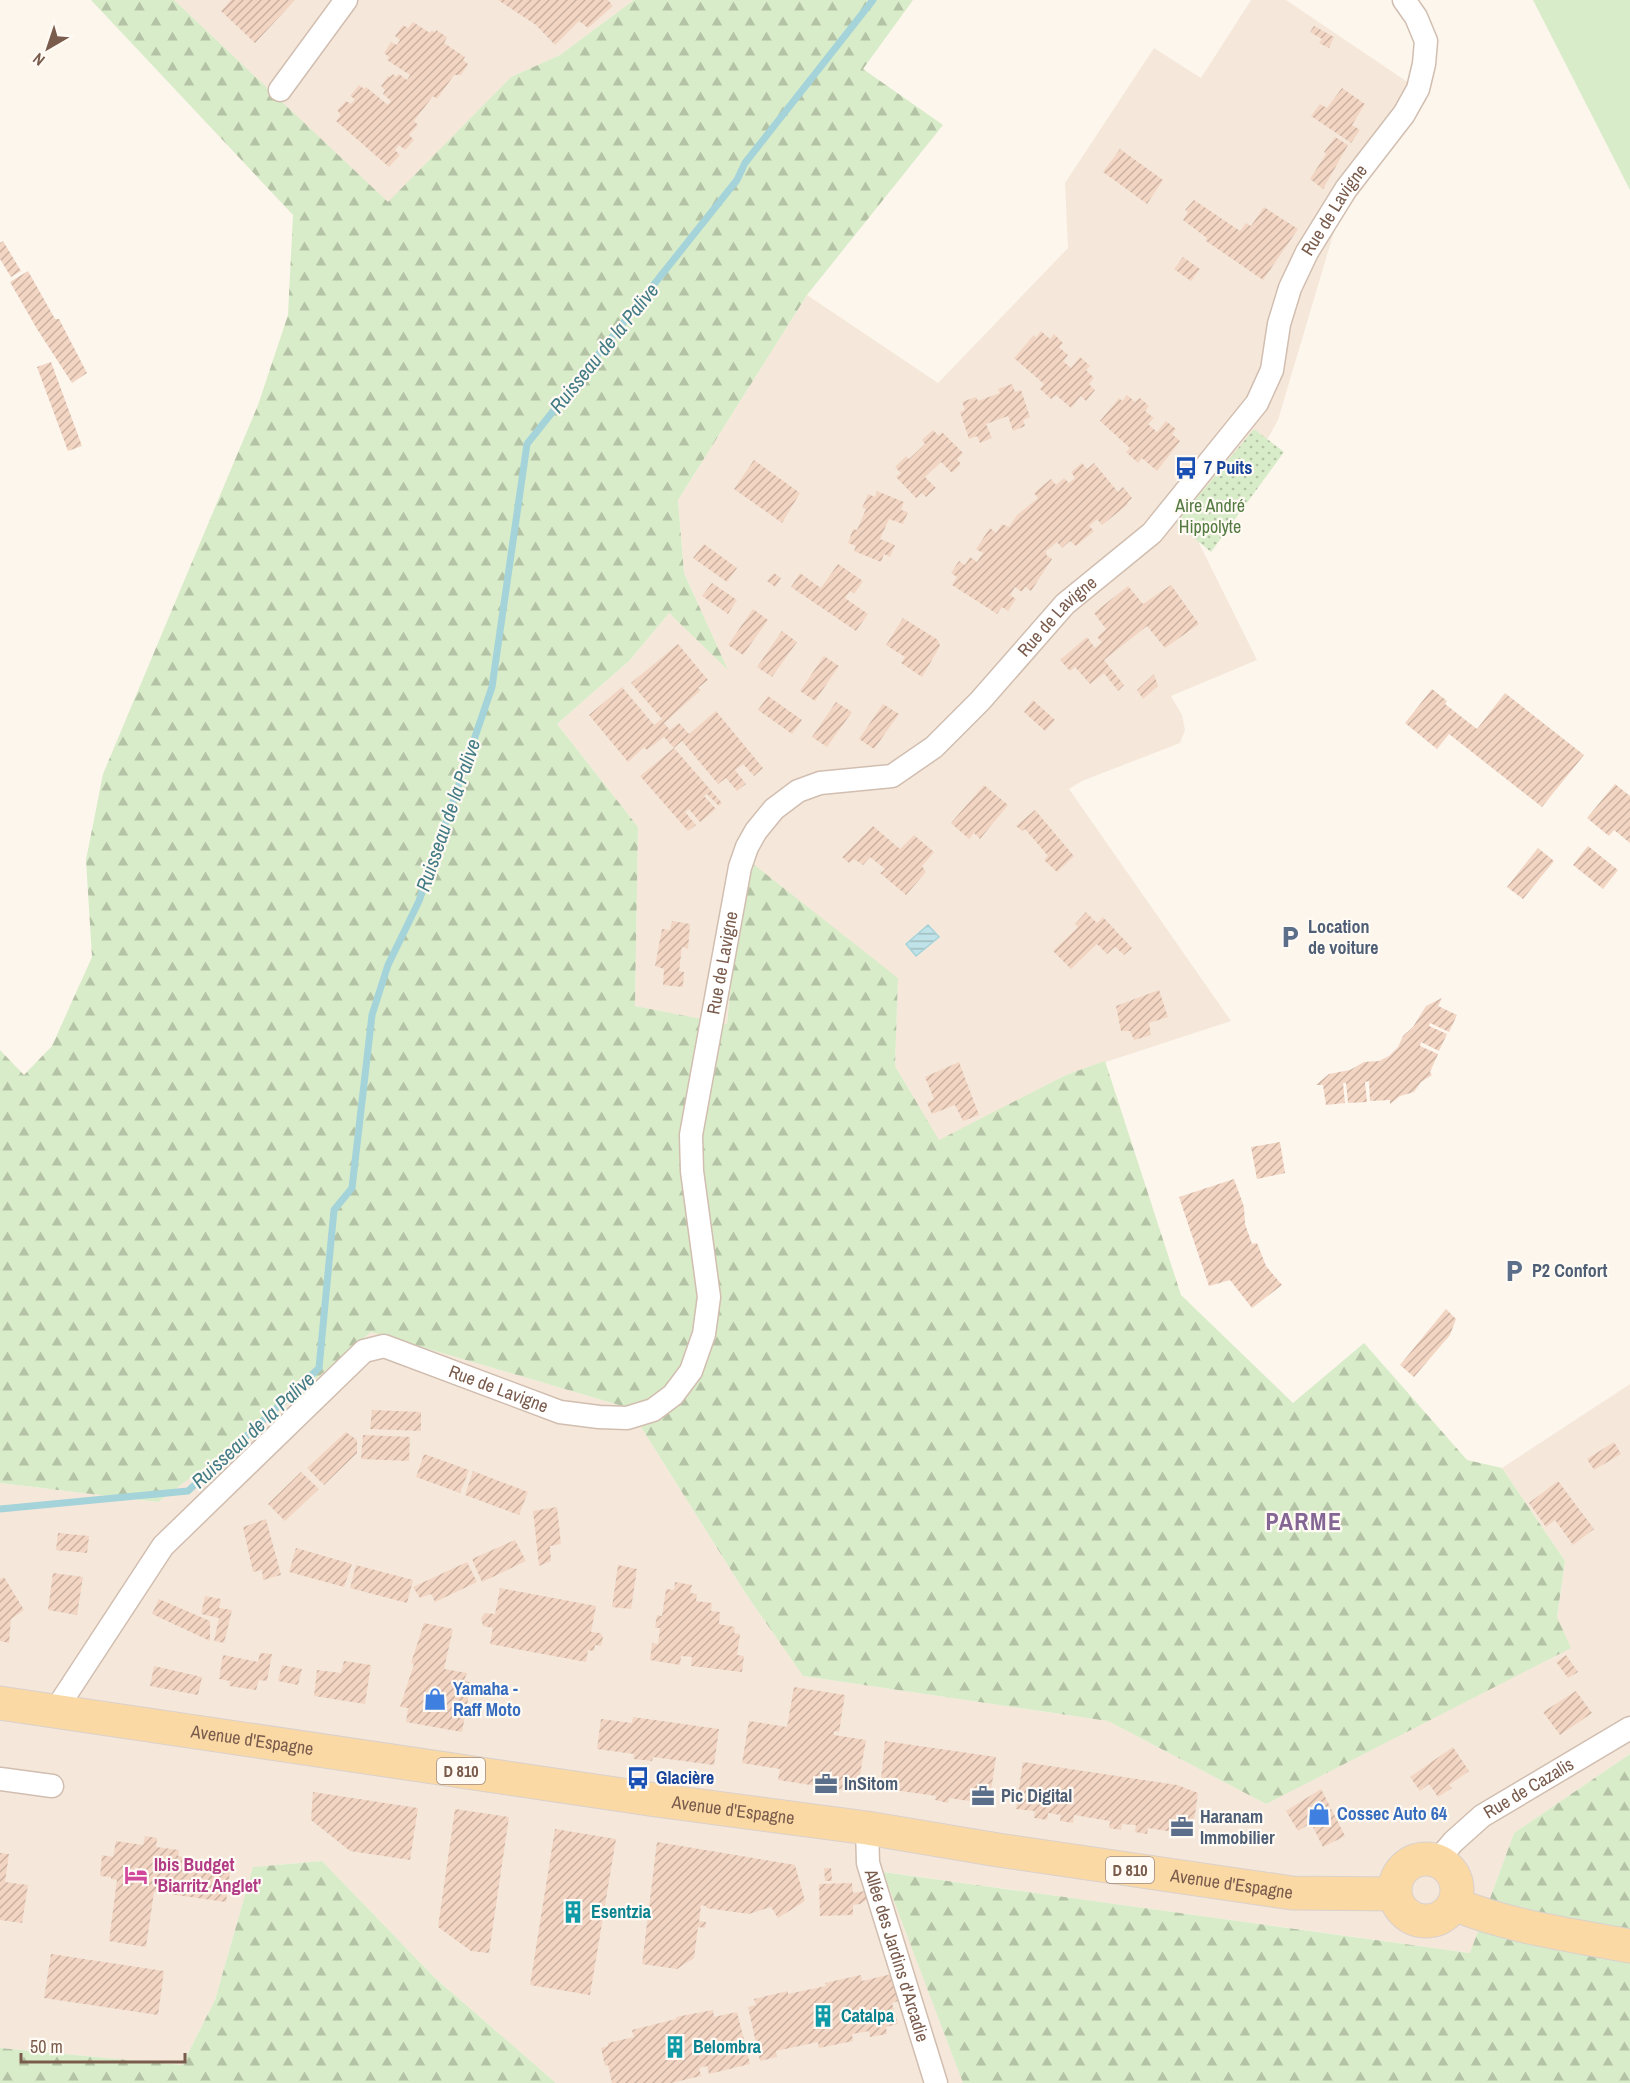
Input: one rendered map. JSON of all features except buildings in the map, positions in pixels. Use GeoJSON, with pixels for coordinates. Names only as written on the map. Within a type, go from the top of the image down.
{"type":"FeatureCollection","features":[{"type":"Feature","properties":{"kind":"main road","name":"Avenue d'Espagne"},"geometry":{"type":"LineString","coordinates":[[0,1703],[645,1799],[867,1828],[998,1850],[1292,1893],[1395,1894]]}},
{"type":"Feature","properties":{"kind":"main road"},"geometry":{"type":"LineString","coordinates":[[1420,1859],[1437,1861],[1449,1868],[1455,1877],[1457,1887],[1454,1904],[1446,1915],[1436,1920],[1426,1922],[1416,1920],[1400,1908],[1395,1894],[1396,1878],[1410,1862],[1420,1859]]}},
{"type":"Feature","properties":{"kind":"main road"},"geometry":{"type":"LineString","coordinates":[[1454,1904],[1479,1914],[1532,1927],[1630,1946]]}},
{"type":"Feature","properties":{"kind":"street"},"geometry":{"type":"LineString","coordinates":[[280,90],[346,0]]}},
{"type":"Feature","properties":{"kind":"street","name":"Rue de Lavigne"},"geometry":{"type":"LineString","coordinates":[[55,1711],[163,1546],[364,1351],[384,1346],[560,1412],[627,1418],[653,1410],[673,1395],[691,1371],[704,1334],[709,1297],[692,1171],[691,1135],[740,867],[747,847],[756,831],[774,809],[798,791],[820,783],[892,776],[934,747],[980,700],[1065,604],[1152,533],[1257,403],[1272,370],[1279,324],[1290,288],[1307,252],[1346,189],[1404,114],[1418,89],[1424,64],[1426,41],[1410,9]]}},
{"type":"Feature","properties":{"kind":"street","name":"Rue de Cazalis"},"geometry":{"type":"LineString","coordinates":[[1437,1861],[1453,1842],[1482,1816],[1630,1728]]}},
{"type":"Feature","properties":{"kind":"street"},"geometry":{"type":"LineString","coordinates":[[0,1779],[52,1786]]}},
{"type":"Feature","properties":{"kind":"street","name":"Allée des Jardins d'Arcadie"},"geometry":{"type":"LineString","coordinates":[[867,1828],[868,1863],[936,2083]]}},
{"type":"Feature","properties":{"kind":"shaded area"},"geometry":{"type":"Polygon","coordinates":[[[174,0],[634,0],[560,55],[511,77],[388,203],[174,0]]]}},
{"type":"Feature","properties":{"kind":"shaded area"},"geometry":{"type":"Polygon","coordinates":[[[1251,0],[1286,0],[1406,81],[1426,101],[1336,225],[1278,420],[1252,467],[1199,543],[1257,660],[1171,696],[1182,715],[1185,730],[1180,743],[1082,781],[1069,789],[1231,1021],[1066,1075],[939,1141],[895,1066],[898,978],[737,922],[727,1025],[635,1006],[638,827],[557,724],[630,660],[669,613],[727,668],[684,573],[678,500],[807,295],[938,383],[1068,248],[1065,183],[1154,48],[1201,78],[1251,0]]]}},
{"type":"Feature","properties":{"kind":"shaded area"},"geometry":{"type":"Polygon","coordinates":[[[371,1332],[629,1408],[746,1594],[803,1676],[1108,1721],[1266,1804],[1557,1617],[1565,1561],[1502,1468],[1630,1384],[1630,1754],[1514,1833],[1470,1953],[884,1872],[963,2083],[556,2083],[435,1978],[322,1861],[253,1867],[215,2000],[182,2065],[0,2048],[0,1483],[158,1502],[270,1418],[371,1332]]]}},
{"type":"Feature","properties":{"kind":"green space"},"geometry":{"type":"Polygon","coordinates":[[[91,0],[174,0],[388,202],[511,77],[560,55],[634,0],[913,0],[863,69],[943,125],[807,295],[678,500],[684,573],[728,670],[669,613],[630,660],[557,724],[638,827],[635,1006],[727,1024],[737,922],[752,863],[898,978],[895,1066],[939,1140],[1066,1075],[1105,1061],[1181,1295],[1293,1403],[1364,1343],[1467,1460],[1502,1468],[1565,1561],[1557,1617],[1571,1648],[1266,1804],[1108,1721],[803,1676],[746,1594],[629,1408],[371,1332],[270,1418],[158,1502],[0,1483],[0,1050],[24,1075],[52,1046],[92,957],[86,860],[103,774],[258,405],[288,315],[293,215],[91,0]]]}},
{"type":"Feature","properties":{"kind":"green space"},"geometry":{"type":"Polygon","coordinates":[[[1533,0],[1630,0],[1630,190],[1533,0]]]}},
{"type":"Feature","properties":{"kind":"green space","name":"Aire André Hippolyte"},"geometry":{"type":"Polygon","coordinates":[[[1254,429],[1284,452],[1211,552],[1176,523],[1254,429]]]}},
{"type":"Feature","properties":{"kind":"green space"},"geometry":{"type":"Polygon","coordinates":[[[1630,1754],[1630,2083],[963,2083],[883,1872],[1470,1953],[1514,1833],[1630,1754]]]}},
{"type":"Feature","properties":{"kind":"green space"},"geometry":{"type":"Polygon","coordinates":[[[322,1861],[435,1978],[556,2083],[0,2083],[0,2048],[182,2065],[215,2000],[253,1867],[322,1861]]]}},
{"type":"Feature","properties":{"kind":"water"},"geometry":{"type":"Polygon","coordinates":[[[928,925],[939,937],[916,956],[906,944],[928,925]]]}},
{"type":"Feature","properties":{"kind":"waterway","name":"Ruisseau de la Palive"},"geometry":{"type":"LineString","coordinates":[[0,1509],[188,1491],[319,1368],[334,1210],[352,1188],[372,1015],[388,965],[419,901],[492,687],[527,444],[737,180],[745,163],[873,0]]}},
{"type":"Feature","properties":{"kind":"place","name":"7 Puits"},"geometry":{"type":"Point","coordinates":[1186,468]}},
{"type":"Feature","properties":{"kind":"place","name":"Location de voiture"},"geometry":{"type":"Point","coordinates":[1290,937]}},
{"type":"Feature","properties":{"kind":"place","name":"P2 Confort"},"geometry":{"type":"Point","coordinates":[1514,1271]}},
{"type":"Feature","properties":{"kind":"place","name":"Yamaha - Raff Moto"},"geometry":{"type":"Point","coordinates":[435,1699]}},
{"type":"Feature","properties":{"kind":"place","name":"Glacière"},"geometry":{"type":"Point","coordinates":[638,1778]}},
{"type":"Feature","properties":{"kind":"place","name":"InSitom"},"geometry":{"type":"Point","coordinates":[826,1784]}},
{"type":"Feature","properties":{"kind":"place","name":"Pic Digital"},"geometry":{"type":"Point","coordinates":[983,1796]}},
{"type":"Feature","properties":{"kind":"place","name":"Cossec Auto 64"},"geometry":{"type":"Point","coordinates":[1319,1814]}},
{"type":"Feature","properties":{"kind":"place","name":"Haranam Immobilier"},"geometry":{"type":"Point","coordinates":[1182,1827]}},
{"type":"Feature","properties":{"kind":"place","name":"Ibis Budget 'Biarritz Anglet'"},"geometry":{"type":"Point","coordinates":[136,1875]}},
{"type":"Feature","properties":{"kind":"place","name":"Esentzia"},"geometry":{"type":"Point","coordinates":[573,1912]}},
{"type":"Feature","properties":{"kind":"place","name":"Catalpa"},"geometry":{"type":"Point","coordinates":[823,2016]}},
{"type":"Feature","properties":{"kind":"place","name":"Belombra"},"geometry":{"type":"Point","coordinates":[675,2047]}},
{"type":"Feature","properties":{"kind":"district","name":"PARME"},"geometry":{"type":"Point","coordinates":[1304,1522]}}]}
